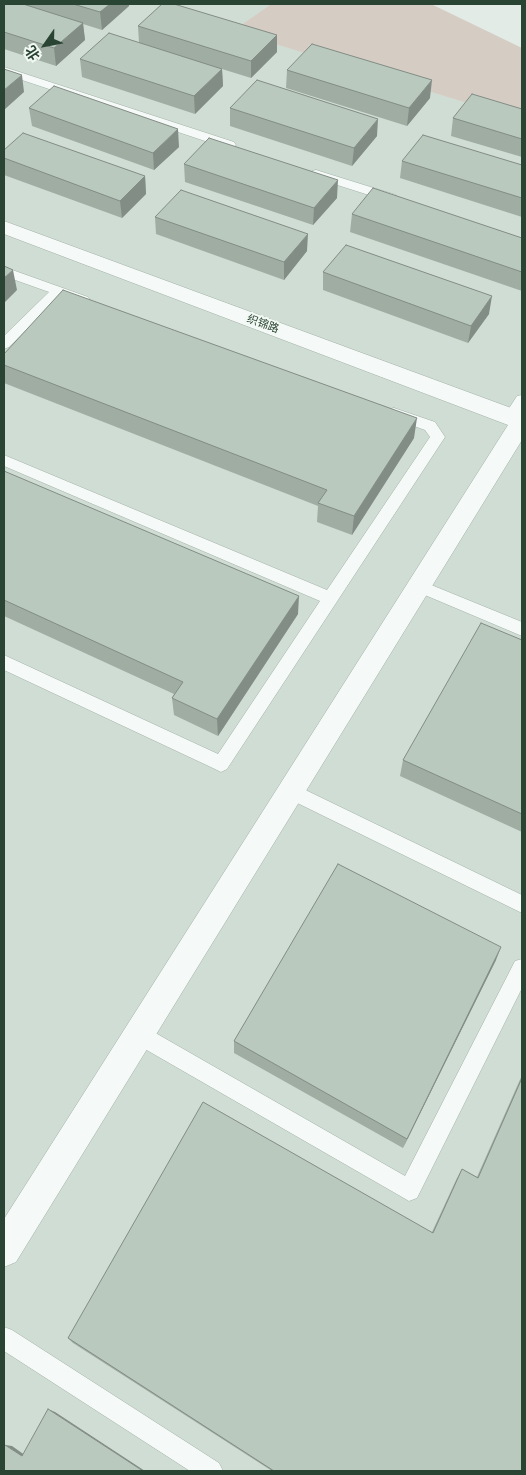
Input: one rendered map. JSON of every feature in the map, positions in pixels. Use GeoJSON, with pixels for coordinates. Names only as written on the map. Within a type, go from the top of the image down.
{"type":"FeatureCollection","features":[{"type":"Feature","properties":{"kind":"street","name":"织锦路"},"geometry":{"type":"LineString","coordinates":[[4,227],[520,414]]}},
{"type":"Feature","properties":{"kind":"street"},"geometry":{"type":"LineString","coordinates":[[4,1250],[419,586],[520,414]]}},
{"type":"Feature","properties":{"kind":"lane"},"geometry":{"type":"LineString","coordinates":[[4,70],[239,148]]}},
{"type":"Feature","properties":{"kind":"lane"},"geometry":{"type":"LineString","coordinates":[[305,170],[400,201]]}},
{"type":"Feature","properties":{"kind":"lane"},"geometry":{"type":"LineString","coordinates":[[4,271],[95,304]]}},
{"type":"Feature","properties":{"kind":"lane"},"geometry":{"type":"LineString","coordinates":[[4,344],[58,290]]}},
{"type":"Feature","properties":{"kind":"lane"},"geometry":{"type":"LineString","coordinates":[[4,662],[221,764],[438,437],[430,426],[383,410]]}},
{"type":"Feature","properties":{"kind":"lane"},"geometry":{"type":"LineString","coordinates":[[4,460],[331,599]]}},
{"type":"Feature","properties":{"kind":"lane"},"geometry":{"type":"LineString","coordinates":[[419,586],[522,629]]}},
{"type":"Feature","properties":{"kind":"lane"},"geometry":{"type":"LineString","coordinates":[[290,791],[522,904]]}},
{"type":"Feature","properties":{"kind":"lane"},"geometry":{"type":"LineString","coordinates":[[138,1034],[409,1190],[522,968]]}},
{"type":"Feature","properties":{"kind":"lane"},"geometry":{"type":"LineString","coordinates":[[4,1338],[211,1471]]}},
{"type":"Feature","properties":{"kind":"shaded area"},"geometry":{"type":"Polygon","coordinates":[[[4,4],[271,4],[234,31],[522,120],[522,1471],[4,1471],[4,4]]]}},
{"type":"Feature","properties":{"kind":"shaded area"},"geometry":{"type":"Polygon","coordinates":[[[271,4],[431,4],[522,48],[522,120],[233,31],[271,4]]]}},
{"type":"Feature","properties":{"kind":"building"},"geometry":{"type":"Polygon","coordinates":[[[4,4],[23,4],[83,23],[54,48],[4,32],[4,4]]]}},
{"type":"Feature","properties":{"kind":"building"},"geometry":{"type":"Polygon","coordinates":[[[73,4],[110,4],[100,12],[73,4]]]}},
{"type":"Feature","properties":{"kind":"building"},"geometry":{"type":"Polygon","coordinates":[[[162,4],[174,4],[277,35],[251,61],[138,26],[162,4]]]}},
{"type":"Feature","properties":{"kind":"building"},"geometry":{"type":"Polygon","coordinates":[[[109,33],[222,69],[194,96],[80,59],[109,33]]]}},
{"type":"Feature","properties":{"kind":"building"},"geometry":{"type":"Polygon","coordinates":[[[312,44],[432,80],[409,108],[287,70],[312,44]]]}},
{"type":"Feature","properties":{"kind":"building"},"geometry":{"type":"Polygon","coordinates":[[[4,69],[22,75],[4,90],[4,69]]]}},
{"type":"Feature","properties":{"kind":"building"},"geometry":{"type":"Polygon","coordinates":[[[257,80],[378,119],[354,148],[230,108],[257,80]]]}},
{"type":"Feature","properties":{"kind":"building"},"geometry":{"type":"Polygon","coordinates":[[[54,86],[178,129],[153,153],[29,108],[54,86]]]}},
{"type":"Feature","properties":{"kind":"building"},"geometry":{"type":"Polygon","coordinates":[[[472,94],[522,109],[522,139],[453,118],[472,94]]]}},
{"type":"Feature","properties":{"kind":"building"},"geometry":{"type":"Polygon","coordinates":[[[23,133],[145,176],[120,201],[4,158],[4,150],[23,133]]]}},
{"type":"Feature","properties":{"kind":"building"},"geometry":{"type":"Polygon","coordinates":[[[423,135],[522,165],[522,198],[402,161],[423,135]]]}},
{"type":"Feature","properties":{"kind":"building"},"geometry":{"type":"Polygon","coordinates":[[[209,138],[338,180],[314,208],[184,164],[209,138]]]}},
{"type":"Feature","properties":{"kind":"building"},"geometry":{"type":"Polygon","coordinates":[[[373,188],[522,238],[522,272],[352,214],[373,188]]]}},
{"type":"Feature","properties":{"kind":"building"},"geometry":{"type":"Polygon","coordinates":[[[181,190],[308,234],[284,262],[155,217],[181,190]]]}},
{"type":"Feature","properties":{"kind":"building"},"geometry":{"type":"Polygon","coordinates":[[[346,245],[492,296],[471,326],[323,272],[346,245]]]}},
{"type":"Feature","properties":{"kind":"building"},"geometry":{"type":"Polygon","coordinates":[[[4,266],[13,270],[4,278],[4,266]]]}},
{"type":"Feature","properties":{"kind":"building"},"geometry":{"type":"Polygon","coordinates":[[[63,290],[417,418],[354,516],[318,503],[327,490],[4,365],[4,354],[63,290]]]}},
{"type":"Feature","properties":{"kind":"building"},"geometry":{"type":"Polygon","coordinates":[[[4,471],[299,596],[217,719],[172,698],[183,682],[4,600],[4,471]]]}},
{"type":"Feature","properties":{"kind":"building"},"geometry":{"type":"Polygon","coordinates":[[[481,623],[522,640],[522,814],[403,760],[481,623]]]}},
{"type":"Feature","properties":{"kind":"building"},"geometry":{"type":"Polygon","coordinates":[[[338,864],[501,947],[407,1139],[234,1041],[338,864]]]}},
{"type":"Feature","properties":{"kind":"building"},"geometry":{"type":"Polygon","coordinates":[[[522,1078],[522,1471],[274,1471],[68,1338],[203,1102],[433,1233],[462,1169],[478,1178],[522,1078]]]}},
{"type":"Feature","properties":{"kind":"building"},"geometry":{"type":"Polygon","coordinates":[[[48,1409],[143,1471],[4,1471],[4,1446],[22,1456],[48,1409]]]}}]}
